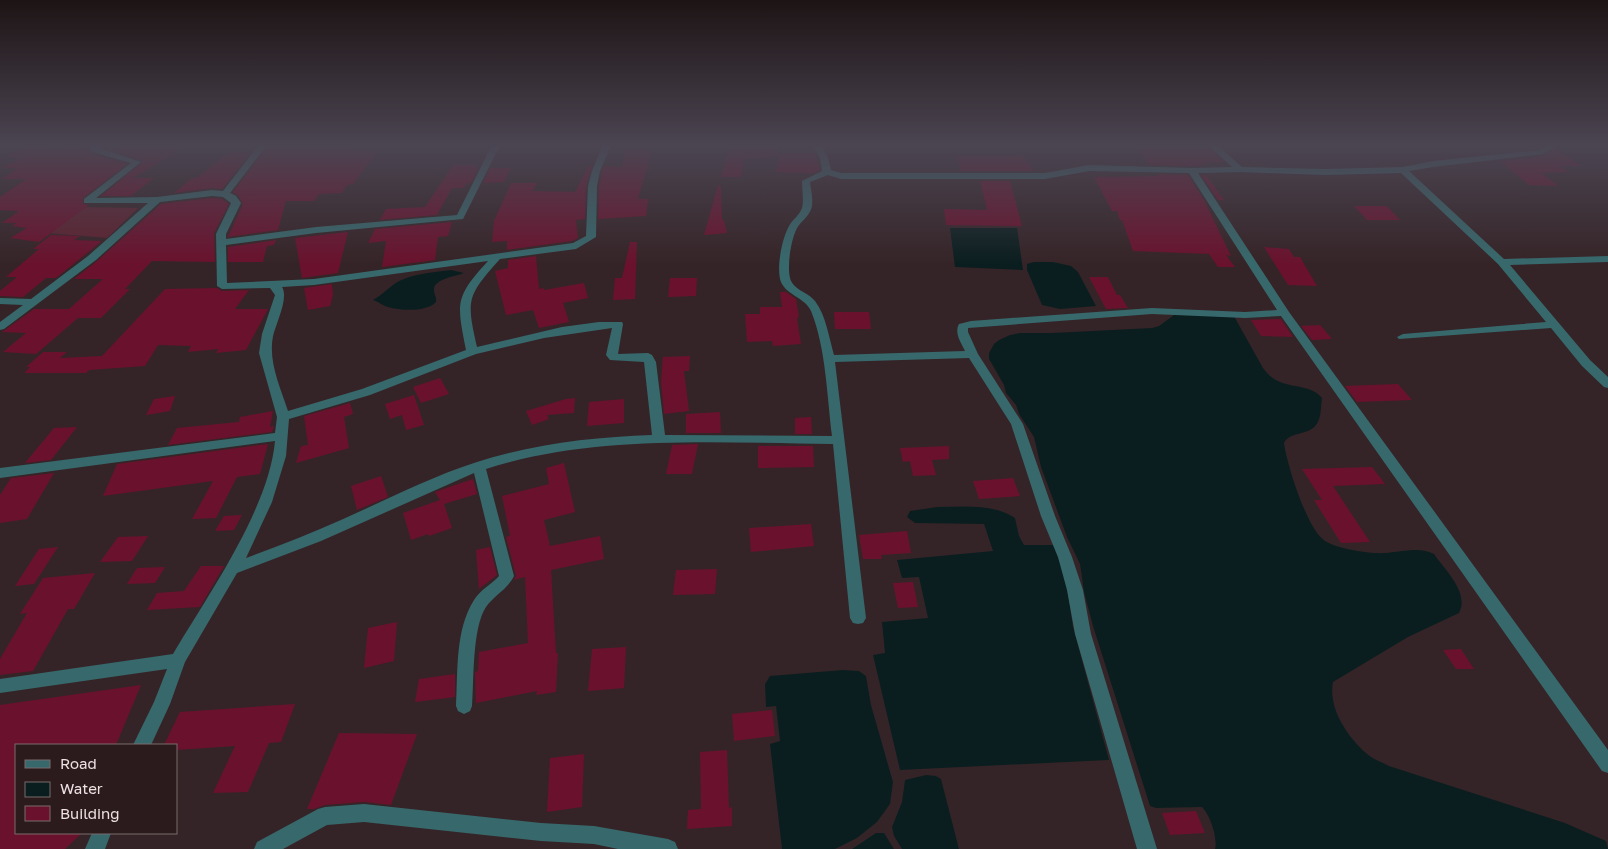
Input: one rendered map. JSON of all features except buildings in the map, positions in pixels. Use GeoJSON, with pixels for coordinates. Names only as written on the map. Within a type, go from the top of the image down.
{"type":"FeatureCollection","features":[{"type":"Feature","properties":{"kind":"street"},"geometry":{"type":"LineString","coordinates":[[108,185],[87,201],[157,200],[201,194],[225,194],[233,198],[236,203],[221,234],[222,286],[314,282],[576,246],[591,237],[589,222],[593,185]]}},
{"type":"Feature","properties":{"kind":"street"},"geometry":{"type":"LineString","coordinates":[[225,194],[232,185]]}},
{"type":"Feature","properties":{"kind":"street"},"geometry":{"type":"LineString","coordinates":[[220,243],[316,230],[460,217],[476,185]]}},
{"type":"Feature","properties":{"kind":"street"},"geometry":{"type":"LineString","coordinates":[[806,185],[807,206],[790,234],[785,263],[785,278],[789,287],[810,300],[816,310],[829,359],[858,618]]}},
{"type":"Feature","properties":{"kind":"street"},"geometry":{"type":"LineString","coordinates":[[1201,185],[1284,313],[1608,765]]}},
{"type":"Feature","properties":{"kind":"street"},"geometry":{"type":"LineString","coordinates":[[1419,185],[1502,262],[1586,363],[1608,384]]}},
{"type":"Feature","properties":{"kind":"street"},"geometry":{"type":"LineString","coordinates":[[0,327],[92,258],[157,200]]}},
{"type":"Feature","properties":{"kind":"street"},"geometry":{"type":"LineString","coordinates":[[472,352],[464,307],[466,297],[472,290],[474,281],[498,256]]}},
{"type":"Feature","properties":{"kind":"street"},"geometry":{"type":"LineString","coordinates":[[1502,262],[1608,259]]}},
{"type":"Feature","properties":{"kind":"street"},"geometry":{"type":"LineString","coordinates":[[142,744],[162,704],[178,660],[231,570],[265,502],[280,456],[283,417],[265,353],[268,334],[280,301],[279,290],[274,285]]}},
{"type":"Feature","properties":{"kind":"street"},"geometry":{"type":"LineString","coordinates":[[0,301],[33,302]]}},
{"type":"Feature","properties":{"kind":"street"},"geometry":{"type":"LineString","coordinates":[[1148,849],[1083,634],[1075,590],[1065,558],[1048,516],[1017,424],[972,354],[962,332],[963,326],[1152,311],[1246,315],[1284,313]]}},
{"type":"Feature","properties":{"kind":"street"},"geometry":{"type":"LineString","coordinates":[[283,417],[366,392],[472,352],[547,333],[593,325],[618,324],[612,354],[614,358],[648,357],[650,362],[659,440]]}},
{"type":"Feature","properties":{"kind":"street"},"geometry":{"type":"LineString","coordinates":[[1403,337],[1554,325]]}},
{"type":"Feature","properties":{"kind":"street"},"geometry":{"type":"LineString","coordinates":[[829,359],[972,354]]}},
{"type":"Feature","properties":{"kind":"street"},"geometry":{"type":"LineString","coordinates":[[0,473],[282,436]]}},
{"type":"Feature","properties":{"kind":"street"},"geometry":{"type":"LineString","coordinates":[[231,570],[341,526],[432,484],[479,466],[514,456],[566,446],[659,440],[839,440]]}},
{"type":"Feature","properties":{"kind":"street"},"geometry":{"type":"LineString","coordinates":[[464,706],[473,619],[481,602],[503,584],[508,576],[479,466]]}},
{"type":"Feature","properties":{"kind":"street"},"geometry":{"type":"LineString","coordinates":[[0,686],[178,660]]}},
{"type":"Feature","properties":{"kind":"street"},"geometry":{"type":"LineString","coordinates":[[264,849],[325,816],[364,813],[541,832],[594,835],[668,849]]}},
{"type":"Feature","properties":{"kind":"street"},"geometry":{"type":"LineString","coordinates":[[95,849],[102,834]]}},
{"type":"Feature","properties":{"kind":"shaded area"},"geometry":{"type":"Polygon","coordinates":[[[80,207],[138,208],[107,238],[36,232],[80,207]]]}},
{"type":"Feature","properties":{"kind":"water"},"geometry":{"type":"Polygon","coordinates":[[[950,228],[1017,228],[1023,270],[955,267],[950,228]]]}},
{"type":"Feature","properties":{"kind":"water"},"geometry":{"type":"Polygon","coordinates":[[[1053,262],[1071,266],[1078,272],[1096,306],[1060,309],[1042,305],[1027,270],[1027,264],[1053,262]]]}},
{"type":"Feature","properties":{"kind":"water"},"geometry":{"type":"Polygon","coordinates":[[[451,270],[464,273],[446,278],[437,283],[434,290],[436,302],[427,308],[414,310],[400,309],[386,306],[373,300],[406,278],[451,270]]]}},
{"type":"Feature","properties":{"kind":"water"},"geometry":{"type":"Polygon","coordinates":[[[1174,315],[1232,316],[1235,318],[1263,368],[1270,376],[1284,383],[1313,391],[1322,398],[1320,417],[1315,427],[1306,432],[1291,436],[1284,443],[1289,466],[1305,511],[1311,524],[1325,541],[1346,549],[1371,553],[1410,550],[1429,552],[1434,554],[1450,574],[1459,590],[1462,605],[1459,613],[1408,637],[1333,682],[1333,702],[1336,711],[1340,721],[1352,738],[1368,755],[1389,766],[1565,823],[1606,841],[1608,849],[1215,849],[1213,827],[1202,807],[1156,808],[1150,806],[1093,626],[1084,592],[1080,564],[1067,537],[1041,467],[1034,437],[1019,414],[1016,405],[1006,393],[1004,385],[989,359],[989,353],[994,344],[1010,335],[1020,333],[1152,328],[1159,326],[1174,315]]]}},
{"type":"Feature","properties":{"kind":"water"},"geometry":{"type":"Polygon","coordinates":[[[937,507],[977,507],[997,510],[1015,518],[1019,536],[1024,545],[1053,545],[1065,575],[1073,627],[1109,760],[900,770],[873,655],[885,653],[882,622],[928,618],[919,577],[902,578],[897,560],[993,551],[984,524],[915,523],[907,517],[910,511],[937,507]]]}},
{"type":"Feature","properties":{"kind":"water"},"geometry":{"type":"Polygon","coordinates":[[[843,670],[859,671],[866,676],[871,705],[893,782],[890,804],[877,822],[857,838],[835,849],[782,849],[770,744],[780,741],[776,706],[766,707],[765,684],[770,676],[843,670]]]}},
{"type":"Feature","properties":{"kind":"water"},"geometry":{"type":"Polygon","coordinates":[[[926,775],[936,776],[941,779],[959,849],[902,849],[894,836],[892,827],[902,802],[905,780],[926,775]]]}},
{"type":"Feature","properties":{"kind":"water"},"geometry":{"type":"Polygon","coordinates":[[[876,833],[884,833],[894,849],[852,849],[876,833]]]}}]}
